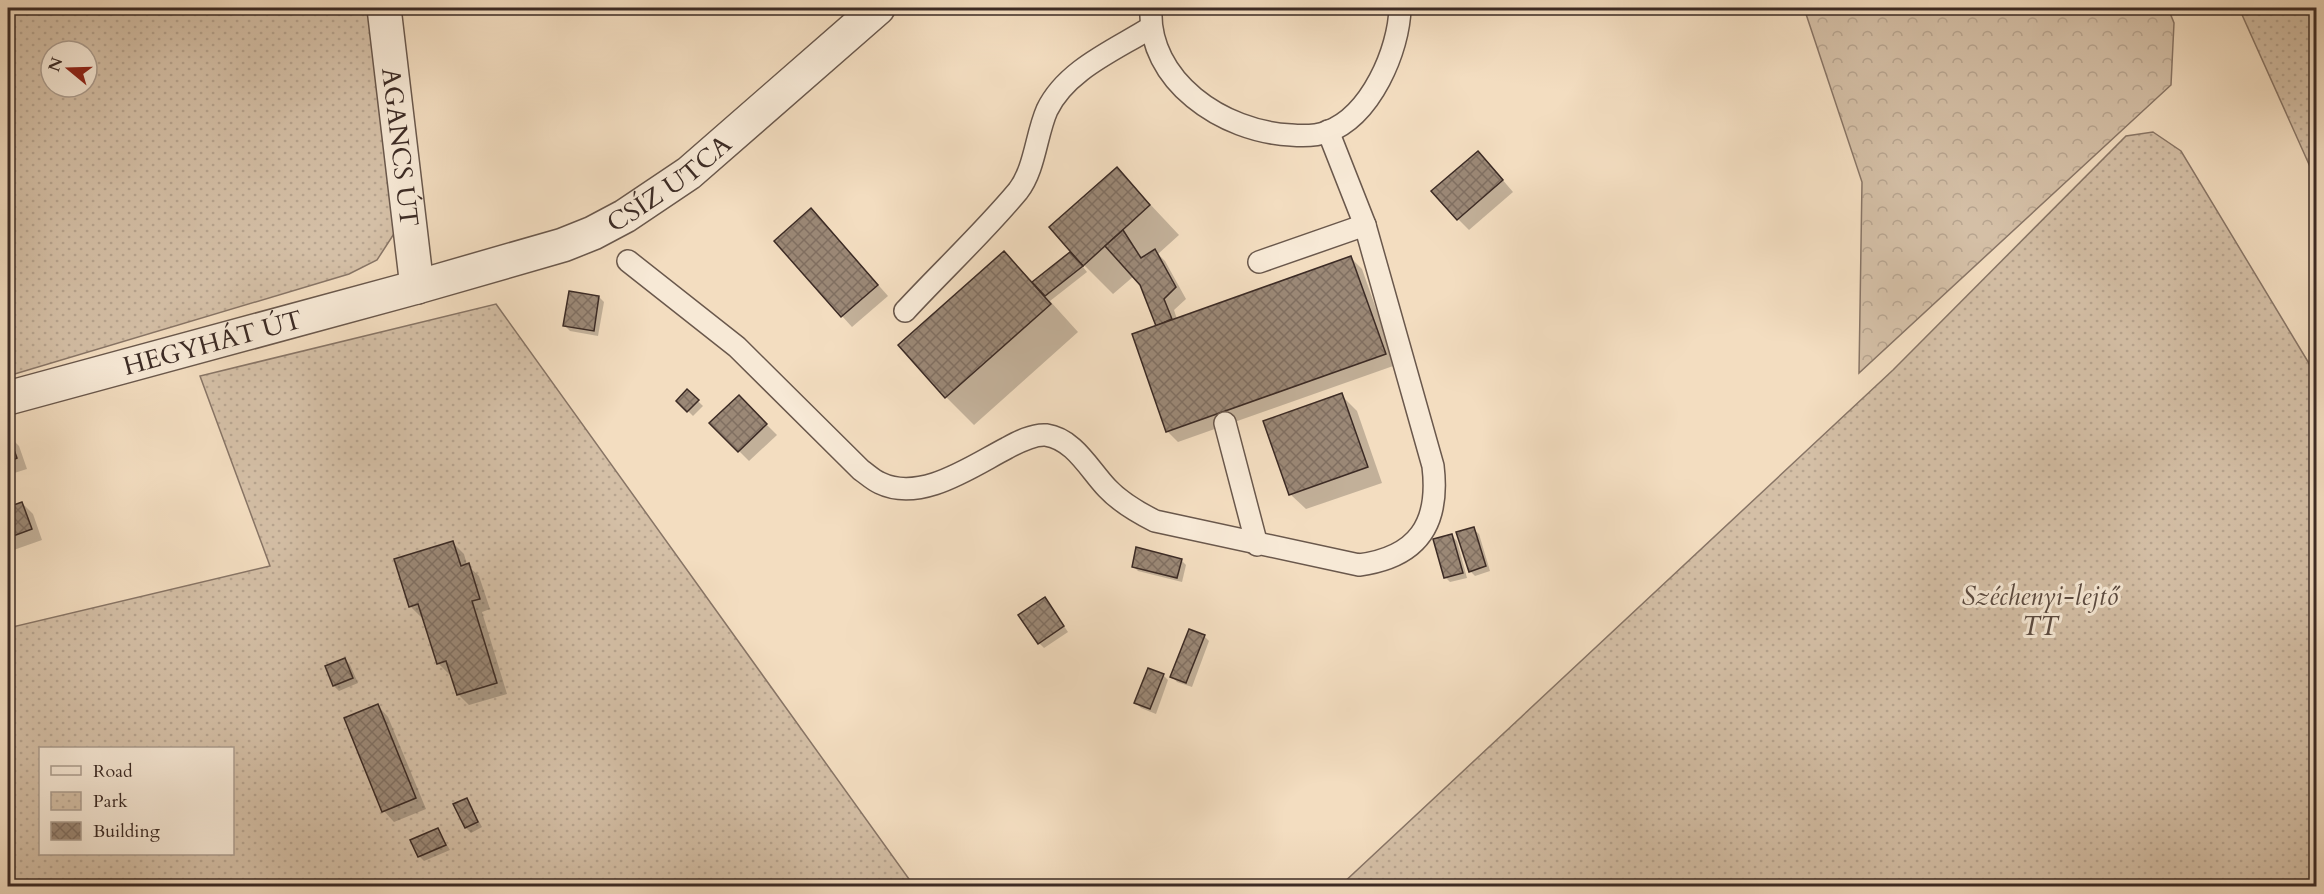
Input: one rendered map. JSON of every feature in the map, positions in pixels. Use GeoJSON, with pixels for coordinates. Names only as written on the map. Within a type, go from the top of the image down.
{"type":"FeatureCollection","features":[{"type":"Feature","properties":{"kind":"street","name":"AGANCS ÚT"},"geometry":{"type":"LineString","coordinates":[[384,8],[417,287]]}},
{"type":"Feature","properties":{"kind":"street","name":"CSÍZ UTCA"},"geometry":{"type":"LineString","coordinates":[[417,287],[563,245],[625,216],[689,173],[878,8]]}},
{"type":"Feature","properties":{"kind":"street","name":"HEGYHÁT ÚT"},"geometry":{"type":"LineString","coordinates":[[8,398],[417,287]]}},
{"type":"Feature","properties":{"kind":"lane"},"geometry":{"type":"LineString","coordinates":[[905,311],[1019,189],[1037,145],[1047,110],[1061,89],[1151,18],[1158,52],[1173,75],[1191,96],[1209,110],[1245,127],[1277,134],[1304,136],[1328,131],[1354,113],[1374,90],[1388,64],[1398,36],[1400,8]]}},
{"type":"Feature","properties":{"kind":"lane"},"geometry":{"type":"LineString","coordinates":[[628,261],[737,348],[861,470],[880,483],[898,488],[933,485],[1018,443],[1044,435],[1060,439],[1072,448],[1107,489],[1134,510],[1155,521],[1257,545],[1359,565],[1383,562],[1403,553],[1415,542],[1432,508],[1436,486],[1433,466],[1365,225],[1328,131]]}},
{"type":"Feature","properties":{"kind":"lane"},"geometry":{"type":"LineString","coordinates":[[1259,262],[1365,225]]}},
{"type":"Feature","properties":{"kind":"lane"},"geometry":{"type":"LineString","coordinates":[[1225,423],[1257,545]]}},
{"type":"Feature","properties":{"kind":"green space"},"geometry":{"type":"Polygon","coordinates":[[[8,8],[367,8],[376,52],[399,226],[377,260],[349,274],[8,376],[8,8]]]}},
{"type":"Feature","properties":{"kind":"green space"},"geometry":{"type":"Polygon","coordinates":[[[1804,8],[2168,8],[2174,23],[2171,85],[1859,373],[1862,182],[1804,8]]]}},
{"type":"Feature","properties":{"kind":"green space"},"geometry":{"type":"Polygon","coordinates":[[[2239,8],[2316,8],[2316,180],[2239,8]]]}},
{"type":"Feature","properties":{"kind":"green space","name":"Széchenyi-lejtő TT"},"geometry":{"type":"Polygon","coordinates":[[[2153,132],[2181,151],[2316,375],[2316,886],[1340,886],[1893,370],[2126,136],[2153,132]]]}},
{"type":"Feature","properties":{"kind":"green space"},"geometry":{"type":"Polygon","coordinates":[[[496,304],[914,886],[8,886],[8,628],[270,566],[200,376],[496,304]]]}},
{"type":"Feature","properties":{"kind":"building"},"geometry":{"type":"Polygon","coordinates":[[[1478,151],[1503,180],[1457,220],[1431,191],[1478,151]]]}},
{"type":"Feature","properties":{"kind":"building"},"geometry":{"type":"Polygon","coordinates":[[[1117,167],[1150,205],[1083,266],[1049,227],[1117,167]]]}},
{"type":"Feature","properties":{"kind":"building"},"geometry":{"type":"Polygon","coordinates":[[[811,208],[878,285],[841,317],[774,241],[811,208]]]}},
{"type":"Feature","properties":{"kind":"building"},"geometry":{"type":"Polygon","coordinates":[[[1123,230],[1141,258],[1155,249],[1176,287],[1164,299],[1172,319],[1156,326],[1140,285],[1105,246],[1123,230]]]}},
{"type":"Feature","properties":{"kind":"building"},"geometry":{"type":"Polygon","coordinates":[[[1004,251],[1051,304],[945,398],[898,345],[1004,251]]]}},
{"type":"Feature","properties":{"kind":"building"},"geometry":{"type":"Polygon","coordinates":[[[1070,252],[1083,266],[1045,296],[1032,282],[1070,252]]]}},
{"type":"Feature","properties":{"kind":"building"},"geometry":{"type":"Polygon","coordinates":[[[1351,256],[1386,354],[1166,432],[1132,334],[1351,256]]]}},
{"type":"Feature","properties":{"kind":"building"},"geometry":{"type":"Polygon","coordinates":[[[569,291],[599,296],[594,331],[563,326],[569,291]]]}},
{"type":"Feature","properties":{"kind":"building"},"geometry":{"type":"Polygon","coordinates":[[[687,389],[699,400],[687,412],[676,401],[687,389]]]}},
{"type":"Feature","properties":{"kind":"building"},"geometry":{"type":"Polygon","coordinates":[[[1342,393],[1368,467],[1289,495],[1263,421],[1342,393]]]}},
{"type":"Feature","properties":{"kind":"building"},"geometry":{"type":"Polygon","coordinates":[[[739,395],[767,424],[738,452],[709,423],[739,395]]]}},
{"type":"Feature","properties":{"kind":"building"},"geometry":{"type":"Polygon","coordinates":[[[8,433],[17,458],[8,462],[8,433]]]}},
{"type":"Feature","properties":{"kind":"building"},"geometry":{"type":"Polygon","coordinates":[[[22,502],[32,529],[8,538],[8,507],[22,502]]]}},
{"type":"Feature","properties":{"kind":"building"},"geometry":{"type":"Polygon","coordinates":[[[1474,527],[1486,566],[1469,572],[1456,532],[1474,527]]]}},
{"type":"Feature","properties":{"kind":"building"},"geometry":{"type":"Polygon","coordinates":[[[1452,534],[1463,573],[1444,578],[1433,539],[1452,534]]]}},
{"type":"Feature","properties":{"kind":"building"},"geometry":{"type":"Polygon","coordinates":[[[453,541],[461,566],[469,563],[480,599],[472,601],[497,683],[457,695],[446,661],[437,664],[418,604],[409,607],[394,559],[453,541]]]}},
{"type":"Feature","properties":{"kind":"building"},"geometry":{"type":"Polygon","coordinates":[[[1136,547],[1182,559],[1177,578],[1132,567],[1136,547]]]}},
{"type":"Feature","properties":{"kind":"building"},"geometry":{"type":"Polygon","coordinates":[[[1045,597],[1064,626],[1038,644],[1018,615],[1045,597]]]}},
{"type":"Feature","properties":{"kind":"building"},"geometry":{"type":"Polygon","coordinates":[[[1189,629],[1205,635],[1186,683],[1170,677],[1189,629]]]}},
{"type":"Feature","properties":{"kind":"building"},"geometry":{"type":"Polygon","coordinates":[[[345,658],[353,678],[333,686],[325,666],[345,658]]]}},
{"type":"Feature","properties":{"kind":"building"},"geometry":{"type":"Polygon","coordinates":[[[1148,668],[1164,674],[1150,709],[1134,703],[1148,668]]]}},
{"type":"Feature","properties":{"kind":"building"},"geometry":{"type":"Polygon","coordinates":[[[378,704],[416,798],[382,812],[344,718],[378,704]]]}},
{"type":"Feature","properties":{"kind":"building"},"geometry":{"type":"Polygon","coordinates":[[[467,798],[478,822],[465,828],[453,804],[467,798]]]}},
{"type":"Feature","properties":{"kind":"building"},"geometry":{"type":"Polygon","coordinates":[[[438,828],[446,845],[418,857],[410,840],[438,828]]]}}]}
